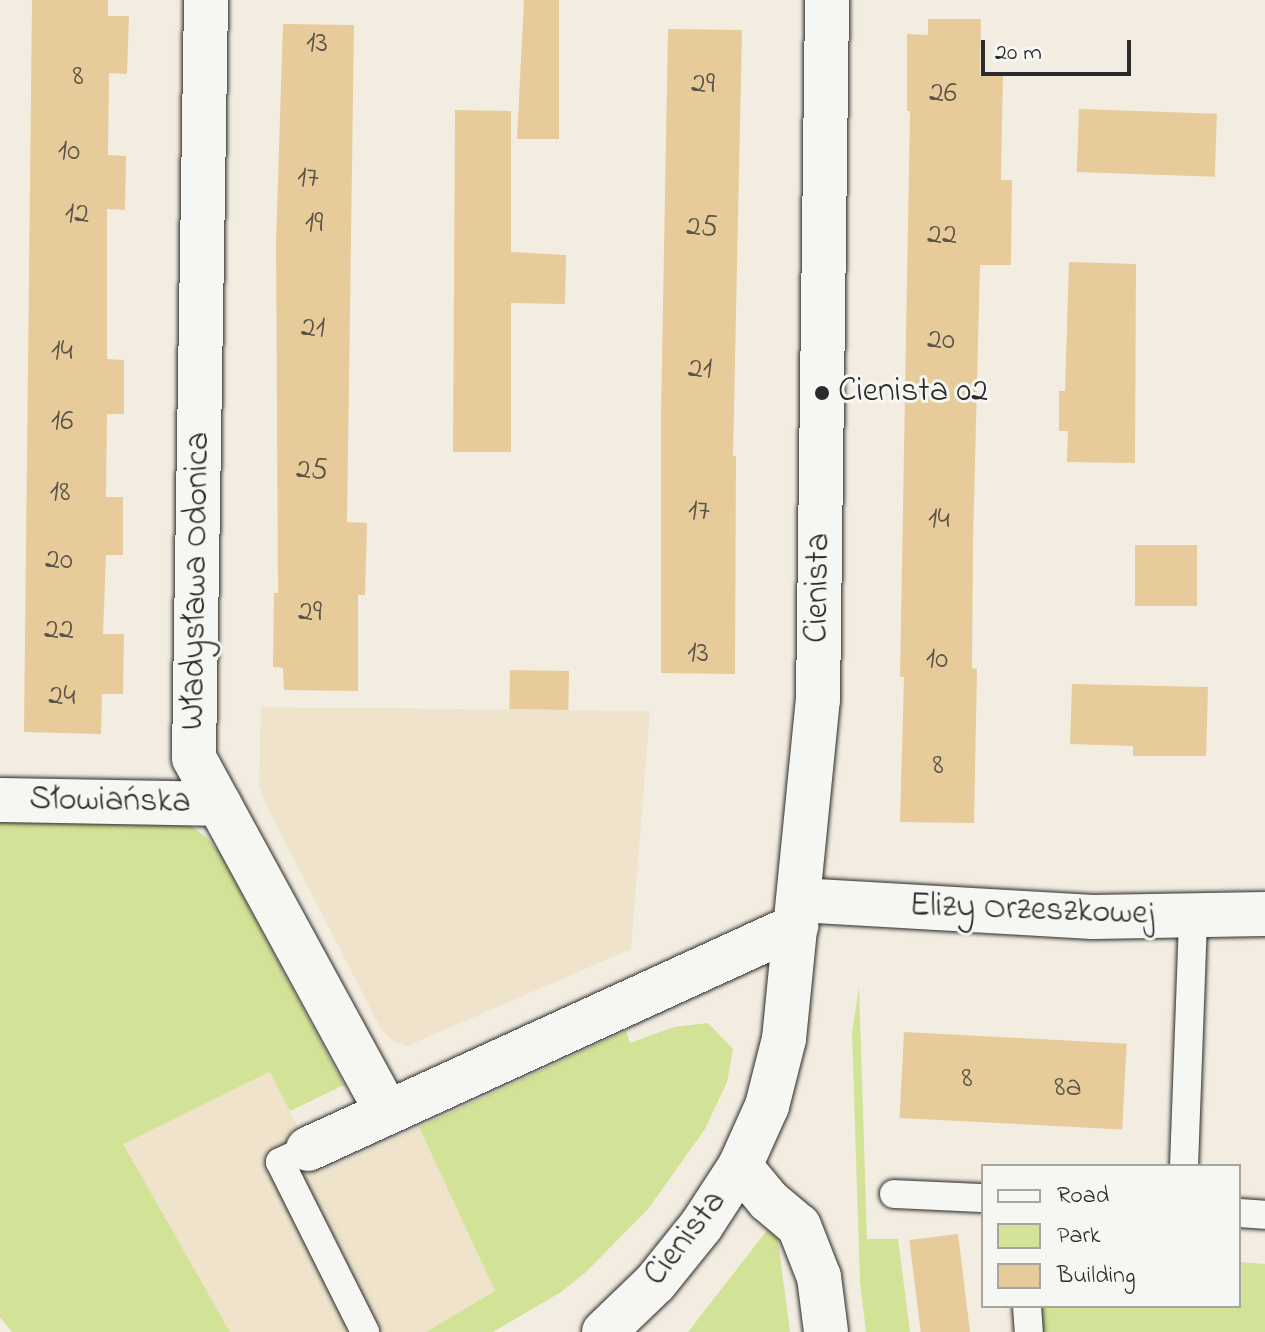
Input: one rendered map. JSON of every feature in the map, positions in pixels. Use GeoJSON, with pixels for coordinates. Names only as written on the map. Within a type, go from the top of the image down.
{"type":"FeatureCollection","features":[{"type":"Feature","properties":{"kind":"street","name":"Władysława Odonica"},"geometry":{"type":"LineString","coordinates":[[206,0],[194,758],[387,1112]]}},
{"type":"Feature","properties":{"kind":"street","name":"Cienista"},"geometry":{"type":"LineString","coordinates":[[585,1332],[616,1321],[655,1283],[701,1226],[740,1166],[767,1106],[784,1039],[818,700],[827,0]]}},
{"type":"Feature","properties":{"kind":"street","name":"Słowiańska"},"geometry":{"type":"LineString","coordinates":[[0,800],[219,804]]}},
{"type":"Feature","properties":{"kind":"street","name":"Elizy Orzeszkowej"},"geometry":{"type":"LineString","coordinates":[[798,913],[1093,917],[1265,914]]}},
{"type":"Feature","properties":{"kind":"street"},"geometry":{"type":"LineString","coordinates":[[308,1149],[798,913]]}},
{"type":"Feature","properties":{"kind":"street","name":"Cienista"},"geometry":{"type":"LineString","coordinates":[[740,1166],[769,1201],[799,1226],[819,1277],[826,1332]]}},
{"type":"Feature","properties":{"kind":"lane"},"geometry":{"type":"LineString","coordinates":[[1184,1164],[1193,916]]}},
{"type":"Feature","properties":{"kind":"lane"},"geometry":{"type":"LineString","coordinates":[[308,1149],[280,1162],[365,1332]]}},
{"type":"Feature","properties":{"kind":"lane"},"geometry":{"type":"LineString","coordinates":[[894,1194],[981,1198]]}},
{"type":"Feature","properties":{"kind":"lane"},"geometry":{"type":"LineString","coordinates":[[1241,1213],[1265,1215]]}},
{"type":"Feature","properties":{"kind":"lane"},"geometry":{"type":"LineString","coordinates":[[1027,1308],[1029,1332]]}},
{"type":"Feature","properties":{"kind":"shaded area"},"geometry":{"type":"Polygon","coordinates":[[[261,707],[650,711],[631,949],[407,1046],[393,1041],[382,1031],[264,801],[259,784],[261,707]]]}},
{"type":"Feature","properties":{"kind":"shaded area"},"geometry":{"type":"Polygon","coordinates":[[[271,1072],[320,1172],[419,1127],[495,1291],[426,1332],[230,1332],[122,1144],[271,1072]]]}},
{"type":"Feature","properties":{"kind":"green space"},"geometry":{"type":"Polygon","coordinates":[[[0,817],[170,820],[191,826],[207,838],[219,852],[344,1085],[290,1111],[270,1072],[123,1144],[230,1332],[12,1332],[0,1317],[0,817]]]}},
{"type":"Feature","properties":{"kind":"green space"},"geometry":{"type":"Polygon","coordinates":[[[859,987],[867,1239],[898,1239],[910,1332],[866,1332],[860,1281],[852,1033],[859,987]]]}},
{"type":"Feature","properties":{"kind":"green space"},"geometry":{"type":"Polygon","coordinates":[[[708,1023],[733,1049],[727,1082],[705,1129],[648,1209],[586,1272],[561,1292],[493,1332],[426,1332],[495,1291],[419,1127],[626,1031],[630,1043],[674,1027],[708,1023]]]}},
{"type":"Feature","properties":{"kind":"green space"},"geometry":{"type":"Polygon","coordinates":[[[768,1229],[777,1233],[790,1332],[688,1332],[768,1229]]]}},
{"type":"Feature","properties":{"kind":"green space"},"geometry":{"type":"Polygon","coordinates":[[[1241,1262],[1265,1264],[1265,1332],[1029,1332],[1027,1308],[1241,1308],[1241,1262]]]}},
{"type":"Feature","properties":{"kind":"building"},"geometry":{"type":"Polygon","coordinates":[[[32,0],[108,0],[108,16],[129,16],[127,74],[109,73],[108,155],[126,156],[125,210],[107,209],[107,359],[124,360],[124,414],[107,414],[106,497],[123,497],[123,555],[106,555],[103,634],[124,634],[123,694],[102,694],[101,734],[24,732],[32,0]]]}},
{"type":"Feature","properties":{"kind":"building"},"geometry":{"type":"Polygon","coordinates":[[[524,0],[559,0],[559,139],[517,139],[524,0]]]}},
{"type":"Feature","properties":{"kind":"building"},"geometry":{"type":"Polygon","coordinates":[[[928,19],[981,19],[980,75],[1003,75],[1001,180],[1012,180],[1011,265],[980,265],[973,541],[972,668],[977,669],[974,823],[900,822],[910,111],[907,111],[907,34],[928,35],[928,19]]]}},
{"type":"Feature","properties":{"kind":"building"},"geometry":{"type":"Polygon","coordinates":[[[283,24],[354,25],[347,522],[367,523],[365,595],[358,595],[358,691],[284,690],[283,668],[273,667],[274,593],[278,593],[276,241],[283,24]]]}},
{"type":"Feature","properties":{"kind":"building"},"geometry":{"type":"Polygon","coordinates":[[[668,29],[742,30],[733,456],[736,456],[735,674],[661,673],[661,415],[668,29]]]}},
{"type":"Feature","properties":{"kind":"building"},"geometry":{"type":"Polygon","coordinates":[[[1079,109],[1217,114],[1215,177],[1077,172],[1079,109]]]}},
{"type":"Feature","properties":{"kind":"building"},"geometry":{"type":"Polygon","coordinates":[[[455,110],[511,111],[511,252],[566,255],[565,304],[511,303],[511,452],[453,452],[455,110]]]}},
{"type":"Feature","properties":{"kind":"building"},"geometry":{"type":"Polygon","coordinates":[[[1069,262],[1136,264],[1135,463],[1067,462],[1068,431],[1059,431],[1059,391],[1065,391],[1069,262]]]}},
{"type":"Feature","properties":{"kind":"building"},"geometry":{"type":"Polygon","coordinates":[[[1135,545],[1197,545],[1197,606],[1135,606],[1135,545]]]}},
{"type":"Feature","properties":{"kind":"building"},"geometry":{"type":"Polygon","coordinates":[[[510,670],[569,671],[568,710],[509,709],[510,670]]]}},
{"type":"Feature","properties":{"kind":"building"},"geometry":{"type":"Polygon","coordinates":[[[1072,684],[1208,687],[1206,756],[1133,756],[1133,746],[1070,744],[1072,684]]]}},
{"type":"Feature","properties":{"kind":"building"},"geometry":{"type":"Polygon","coordinates":[[[904,1032],[1127,1044],[1122,1130],[899,1118],[904,1032]]]}},
{"type":"Feature","properties":{"kind":"building"},"geometry":{"type":"Polygon","coordinates":[[[958,1234],[970,1332],[921,1332],[909,1240],[958,1234]]]}},
{"type":"Feature","properties":{"kind":"place","name":"Cienista 02"},"geometry":{"type":"Point","coordinates":[822,393]}}]}
